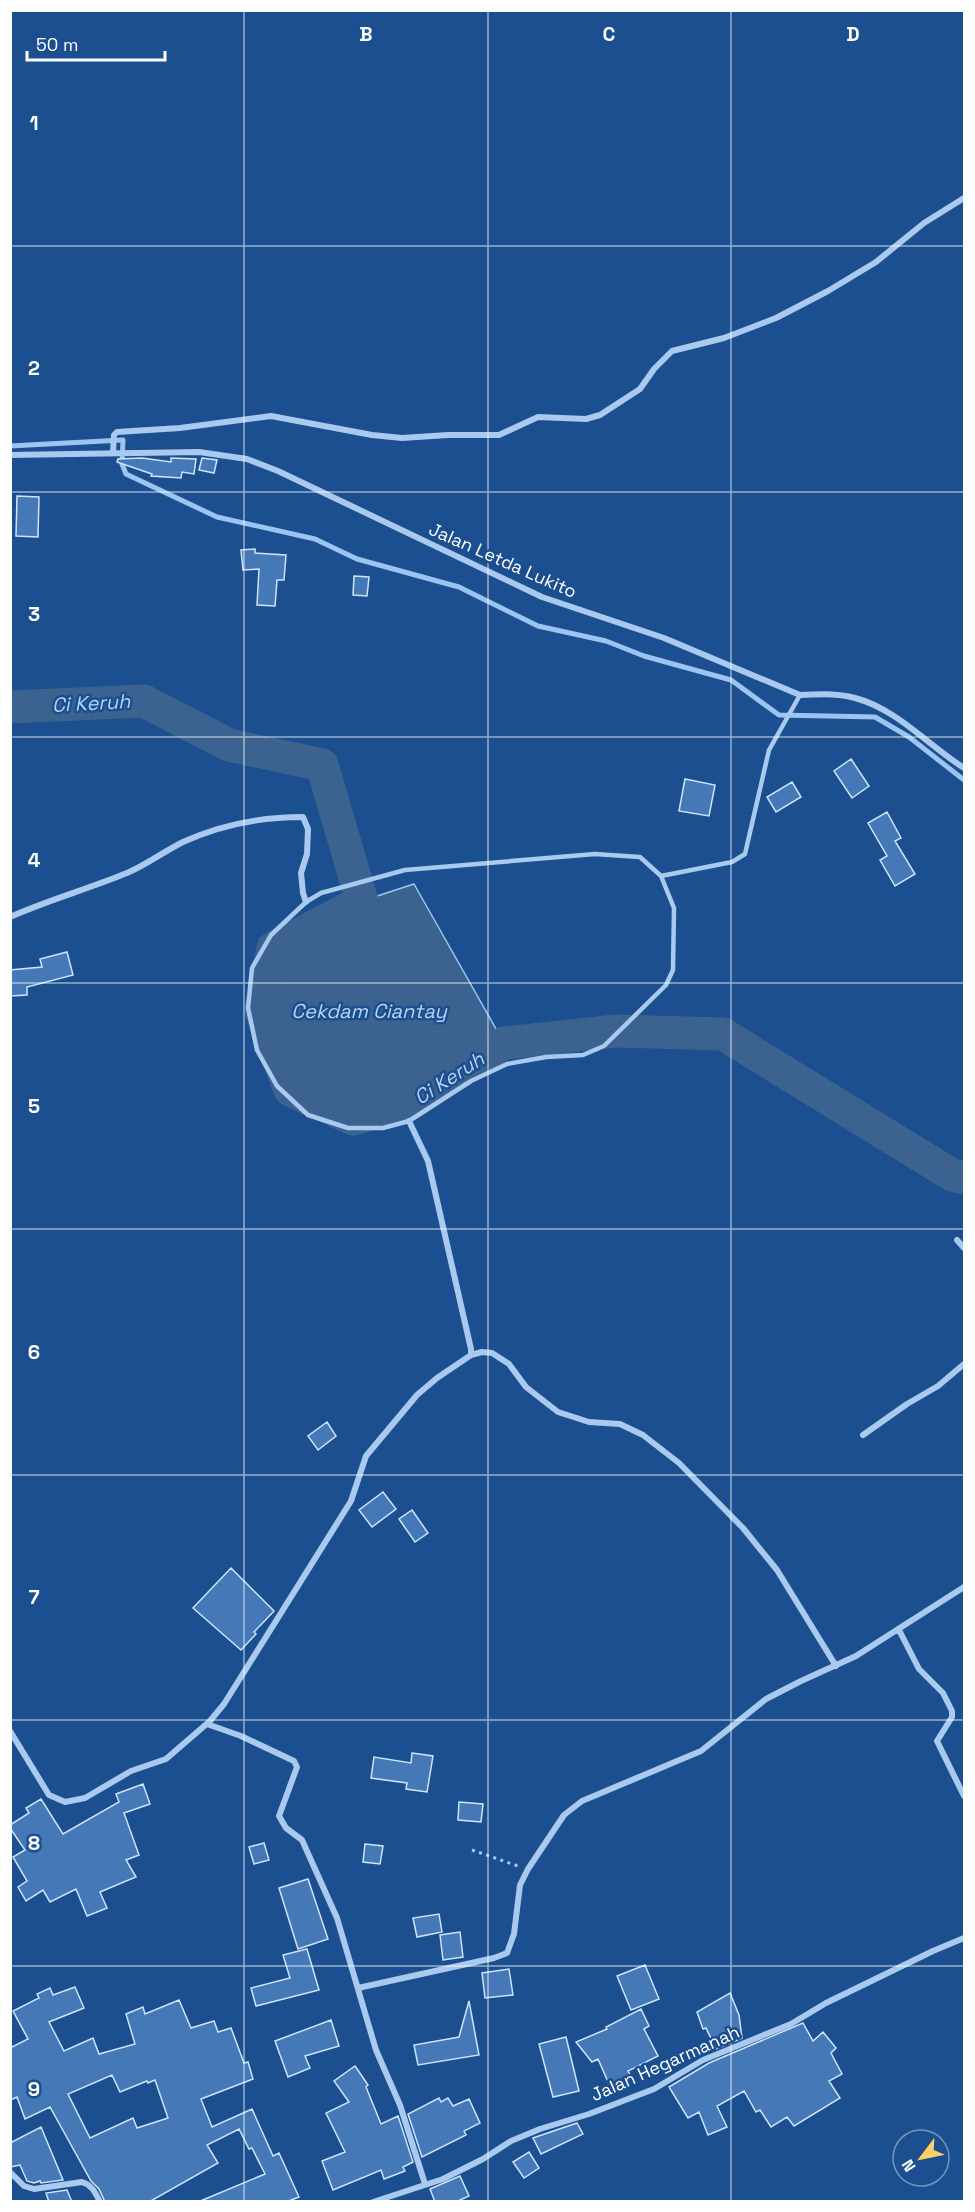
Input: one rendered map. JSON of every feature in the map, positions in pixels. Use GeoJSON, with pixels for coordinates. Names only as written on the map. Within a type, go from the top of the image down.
{"type":"FeatureCollection","features":[{"type":"Feature","properties":{"kind":"street"},"geometry":{"type":"LineString","coordinates":[[114,450],[114,435],[117,432],[180,428],[271,416],[372,435],[402,438],[499,435],[538,417],[586,419],[600,415],[640,389],[654,369],[672,351],[724,338],[776,318],[828,291],[876,262],[924,223],[964,198]]}},
{"type":"Feature","properties":{"kind":"street","name":"Jalan Letda Lukito"},"geometry":{"type":"LineString","coordinates":[[10,454],[114,450],[199,452],[247,459],[278,471],[542,597],[664,638],[800,695],[824,694],[856,698],[889,713],[964,768]]}},
{"type":"Feature","properties":{"kind":"street"},"geometry":{"type":"LineString","coordinates":[[10,917],[141,867],[172,848],[205,833],[225,826],[285,817],[303,817],[308,829],[307,854],[301,873],[306,902]]}},
{"type":"Feature","properties":{"kind":"street"},"geometry":{"type":"LineString","coordinates":[[410,1121],[428,1161],[471,1354]]}},
{"type":"Feature","properties":{"kind":"street"},"geometry":{"type":"LineString","coordinates":[[957,1240],[964,1248]]}},
{"type":"Feature","properties":{"kind":"street"},"geometry":{"type":"LineString","coordinates":[[10,1731],[50,1795],[65,1802],[85,1798],[131,1771],[166,1759],[207,1724],[224,1704],[351,1501],[366,1456],[417,1395],[471,1354],[482,1352],[492,1353],[509,1364],[526,1386],[558,1412],[589,1422],[620,1425],[643,1435],[679,1463],[743,1528],[777,1570],[836,1666]]}},
{"type":"Feature","properties":{"kind":"street"},"geometry":{"type":"LineString","coordinates":[[863,1435],[907,1404],[938,1386],[964,1364]]}},
{"type":"Feature","properties":{"kind":"street"},"geometry":{"type":"LineString","coordinates":[[358,1988],[494,1958],[507,1953],[514,1934],[520,1886],[528,1869],[564,1815],[582,1801],[701,1751],[766,1699],[856,1656],[964,1587]]}},
{"type":"Feature","properties":{"kind":"street"},"geometry":{"type":"LineString","coordinates":[[899,1630],[919,1669],[943,1693],[952,1711],[952,1717],[937,1741],[964,1796]]}},
{"type":"Feature","properties":{"kind":"street"},"geometry":{"type":"LineString","coordinates":[[207,1724],[294,1761],[297,1767],[279,1816],[286,1828],[302,1840],[337,1918],[376,2050],[400,2105],[425,2184]]}},
{"type":"Feature","properties":{"kind":"street","name":"Jalan Hegarmanah"},"geometry":{"type":"LineString","coordinates":[[373,2202],[443,2179],[483,2159],[511,2141],[540,2129],[589,2114],[654,2089],[703,2060],[791,2024],[826,2004],[964,1938]]}},
{"type":"Feature","properties":{"kind":"street"},"geometry":{"type":"LineString","coordinates":[[10,2172],[24,2187],[34,2189],[82,2182],[89,2184],[100,2202]]}},
{"type":"Feature","properties":{"kind":"lane"},"geometry":{"type":"LineString","coordinates":[[661,876],[732,862],[745,854],[769,750],[800,695]]}},
{"type":"Feature","properties":{"kind":"lane"},"geometry":{"type":"LineString","coordinates":[[595,854],[640,857],[661,876],[674,908],[674,970],[666,985],[604,1046],[583,1055],[546,1057],[507,1064],[471,1082],[410,1121],[383,1128],[348,1128],[308,1115],[277,1086],[257,1050],[248,1008],[252,969],[271,935],[306,902],[321,893],[405,870],[595,854]]}},
{"type":"Feature","properties":{"kind":"path"},"geometry":{"type":"LineString","coordinates":[[472,1850],[528,1869]]}},
{"type":"Feature","properties":{"kind":"water","name":"Cekdam Ciantay"},"geometry":{"type":"Polygon","coordinates":[[[414,884],[504,1043],[488,1063],[410,1104],[353,1119],[290,1090],[261,1011],[274,949],[362,901],[414,884]]]}},
{"type":"Feature","properties":{"kind":"building"},"geometry":{"type":"Polygon","coordinates":[[[142,458],[171,462],[171,458],[196,459],[194,474],[182,472],[181,478],[151,476],[152,474],[117,462],[118,459],[142,458]]]}},
{"type":"Feature","properties":{"kind":"building"},"geometry":{"type":"Polygon","coordinates":[[[202,458],[217,460],[214,473],[199,470],[202,458]]]}},
{"type":"Feature","properties":{"kind":"building"},"geometry":{"type":"Polygon","coordinates":[[[17,496],[39,497],[38,537],[16,536],[17,496]]]}},
{"type":"Feature","properties":{"kind":"building"},"geometry":{"type":"Polygon","coordinates":[[[255,549],[255,553],[286,555],[284,580],[277,580],[275,606],[257,605],[259,569],[243,570],[241,550],[255,549]]]}},
{"type":"Feature","properties":{"kind":"building"},"geometry":{"type":"Polygon","coordinates":[[[354,576],[369,577],[367,596],[353,595],[354,576]]]}},
{"type":"Feature","properties":{"kind":"building"},"geometry":{"type":"Polygon","coordinates":[[[851,759],[869,786],[852,798],[834,771],[851,759]]]}},
{"type":"Feature","properties":{"kind":"building"},"geometry":{"type":"Polygon","coordinates":[[[685,779],[715,785],[709,816],[679,811],[685,779]]]}},
{"type":"Feature","properties":{"kind":"building"},"geometry":{"type":"Polygon","coordinates":[[[792,782],[801,797],[776,812],[767,797],[792,782]]]}},
{"type":"Feature","properties":{"kind":"building"},"geometry":{"type":"Polygon","coordinates":[[[887,812],[901,838],[895,841],[915,874],[895,886],[880,860],[887,856],[868,823],[887,812]]]}},
{"type":"Feature","properties":{"kind":"building"},"geometry":{"type":"Polygon","coordinates":[[[67,952],[73,975],[27,987],[27,995],[10,996],[10,970],[42,967],[40,959],[67,952]]]}},
{"type":"Feature","properties":{"kind":"building"},"geometry":{"type":"Polygon","coordinates":[[[327,1422],[336,1436],[318,1450],[308,1436],[327,1422]]]}},
{"type":"Feature","properties":{"kind":"building"},"geometry":{"type":"Polygon","coordinates":[[[383,1492],[396,1509],[372,1527],[359,1510],[383,1492]]]}},
{"type":"Feature","properties":{"kind":"building"},"geometry":{"type":"Polygon","coordinates":[[[412,1510],[428,1533],[415,1542],[399,1519],[412,1510]]]}},
{"type":"Feature","properties":{"kind":"building"},"geometry":{"type":"Polygon","coordinates":[[[231,1568],[274,1611],[241,1650],[193,1608],[231,1568]]]}},
{"type":"Feature","properties":{"kind":"building"},"geometry":{"type":"Polygon","coordinates":[[[412,1753],[433,1756],[427,1792],[406,1789],[407,1783],[371,1778],[374,1757],[411,1763],[412,1753]]]}},
{"type":"Feature","properties":{"kind":"building"},"geometry":{"type":"Polygon","coordinates":[[[143,1784],[150,1804],[124,1813],[139,1855],[126,1860],[136,1877],[100,1892],[107,1908],[87,1916],[76,1889],[50,1902],[43,1890],[26,1901],[18,1887],[27,1881],[13,1857],[25,1850],[10,1825],[29,1813],[26,1808],[41,1799],[63,1834],[119,1802],[116,1794],[143,1784]]]}},
{"type":"Feature","properties":{"kind":"building"},"geometry":{"type":"Polygon","coordinates":[[[459,1802],[483,1804],[481,1822],[458,1820],[459,1802]]]}},
{"type":"Feature","properties":{"kind":"building"},"geometry":{"type":"Polygon","coordinates":[[[264,1843],[269,1860],[254,1864],[249,1847],[264,1843]]]}},
{"type":"Feature","properties":{"kind":"building"},"geometry":{"type":"Polygon","coordinates":[[[365,1844],[383,1846],[380,1864],[363,1862],[365,1844]]]}},
{"type":"Feature","properties":{"kind":"building"},"geometry":{"type":"Polygon","coordinates":[[[308,1879],[328,1939],[298,1949],[279,1888],[308,1879]]]}},
{"type":"Feature","properties":{"kind":"building"},"geometry":{"type":"Polygon","coordinates":[[[439,1914],[442,1932],[417,1937],[413,1918],[439,1914]]]}},
{"type":"Feature","properties":{"kind":"building"},"geometry":{"type":"Polygon","coordinates":[[[460,1932],[463,1957],[443,1960],[440,1935],[460,1932]]]}},
{"type":"Feature","properties":{"kind":"building"},"geometry":{"type":"Polygon","coordinates":[[[307,1949],[319,1990],[256,2006],[251,1988],[290,1978],[283,1955],[307,1949]]]}},
{"type":"Feature","properties":{"kind":"building"},"geometry":{"type":"Polygon","coordinates":[[[645,1965],[659,1999],[631,2010],[617,1976],[645,1965]]]}},
{"type":"Feature","properties":{"kind":"building"},"geometry":{"type":"Polygon","coordinates":[[[509,1969],[513,1995],[485,1998],[482,1973],[509,1969]]]}},
{"type":"Feature","properties":{"kind":"building"},"geometry":{"type":"Polygon","coordinates":[[[75,1987],[84,2008],[49,2022],[64,2051],[93,2038],[99,2054],[135,2044],[126,2014],[143,2007],[145,2014],[179,2000],[191,2028],[214,2021],[218,2032],[231,2028],[244,2063],[248,2062],[253,2079],[201,2099],[212,2127],[252,2109],[273,2156],[279,2153],[299,2197],[286,2202],[198,2202],[265,2174],[239,2129],[207,2145],[218,2163],[149,2202],[105,2202],[50,2107],[25,2119],[17,2097],[10,2100],[10,2048],[28,2039],[13,2011],[39,1998],[37,1994],[50,1988],[53,1995],[75,1987]],[[112,2075],[68,2094],[90,2138],[133,2118],[137,2128],[168,2118],[155,2080],[120,2092],[112,2075]]]}},
{"type":"Feature","properties":{"kind":"building"},"geometry":{"type":"Polygon","coordinates":[[[730,1993],[739,2015],[742,2038],[716,2049],[706,2028],[703,2029],[697,2012],[730,1993]]]}},
{"type":"Feature","properties":{"kind":"building"},"geometry":{"type":"Polygon","coordinates":[[[469,2001],[479,2055],[418,2065],[414,2045],[459,2037],[469,2001]]]}},
{"type":"Feature","properties":{"kind":"building"},"geometry":{"type":"Polygon","coordinates":[[[641,2009],[649,2026],[644,2029],[658,2056],[628,2071],[632,2078],[609,2084],[598,2059],[592,2062],[576,2042],[607,2029],[606,2027],[641,2009]]]}},
{"type":"Feature","properties":{"kind":"building"},"geometry":{"type":"Polygon","coordinates":[[[331,2020],[339,2046],[305,2056],[310,2068],[288,2077],[275,2041],[331,2020]]]}},
{"type":"Feature","properties":{"kind":"building"},"geometry":{"type":"Polygon","coordinates":[[[803,2023],[813,2041],[823,2032],[836,2048],[831,2053],[842,2074],[829,2081],[840,2098],[794,2126],[787,2117],[771,2127],[760,2110],[756,2112],[744,2091],[717,2106],[727,2127],[708,2135],[699,2112],[688,2118],[669,2087],[709,2063],[803,2023]]]}},
{"type":"Feature","properties":{"kind":"building"},"geometry":{"type":"Polygon","coordinates":[[[566,2037],[579,2091],[553,2097],[539,2044],[566,2037]]]}},
{"type":"Feature","properties":{"kind":"building"},"geometry":{"type":"Polygon","coordinates":[[[355,2066],[368,2085],[366,2087],[381,2124],[398,2116],[413,2162],[403,2167],[405,2171],[384,2179],[381,2170],[333,2190],[322,2161],[345,2152],[326,2113],[349,2102],[334,2081],[355,2066]]]}},
{"type":"Feature","properties":{"kind":"building"},"geometry":{"type":"Polygon","coordinates":[[[439,2098],[441,2102],[448,2098],[453,2106],[469,2099],[480,2123],[464,2131],[466,2135],[422,2157],[408,2114],[439,2098]]]}},
{"type":"Feature","properties":{"kind":"building"},"geometry":{"type":"Polygon","coordinates":[[[577,2123],[583,2134],[541,2154],[533,2138],[577,2123]]]}},
{"type":"Feature","properties":{"kind":"building"},"geometry":{"type":"Polygon","coordinates":[[[41,2127],[63,2180],[34,2183],[27,2181],[20,2165],[10,2167],[10,2143],[41,2127]]]}},
{"type":"Feature","properties":{"kind":"building"},"geometry":{"type":"Polygon","coordinates":[[[529,2152],[539,2168],[524,2178],[513,2162],[529,2152]]]}},
{"type":"Feature","properties":{"kind":"building"},"geometry":{"type":"Polygon","coordinates":[[[460,2176],[469,2196],[456,2202],[435,2202],[430,2189],[460,2176]]]}},
{"type":"Feature","properties":{"kind":"building"},"geometry":{"type":"Polygon","coordinates":[[[67,2190],[72,2202],[49,2202],[46,2193],[67,2190]]]}},
{"type":"Feature","properties":{"kind":"waterway"},"geometry":{"type":"LineString","coordinates":[[10,446],[123,440],[122,464],[126,474],[217,517],[315,539],[357,559],[459,587],[538,626],[606,641],[644,656],[731,680],[779,715],[875,717],[909,737],[964,780]]}},
{"type":"Feature","properties":{"kind":"waterway","name":"Ci Keruh"},"geometry":{"type":"LineString","coordinates":[[10,707],[144,701],[229,745],[322,765],[362,901],[273,948],[261,1011],[290,1090],[353,1119],[410,1104],[504,1043],[616,1031],[723,1034],[952,1175],[964,1178]]}}]}
